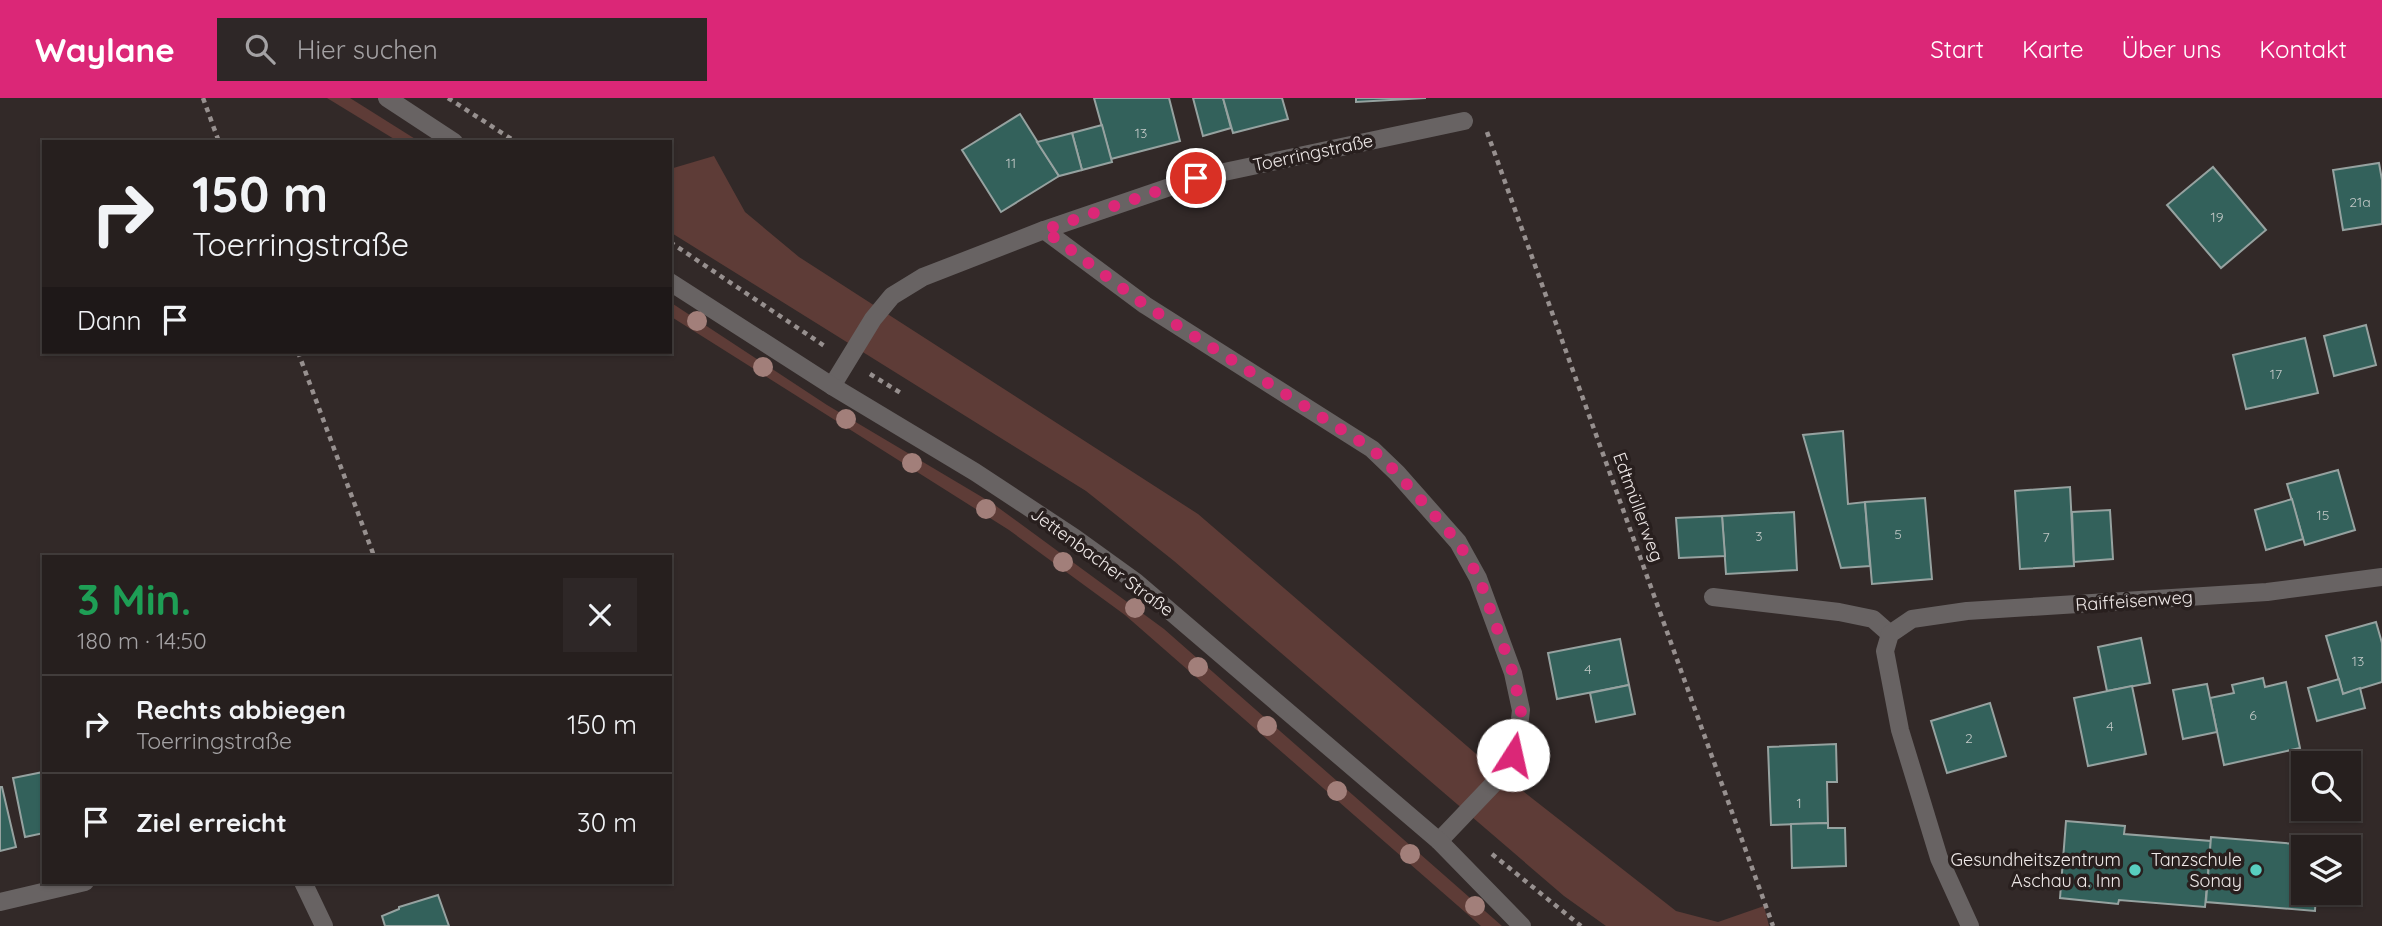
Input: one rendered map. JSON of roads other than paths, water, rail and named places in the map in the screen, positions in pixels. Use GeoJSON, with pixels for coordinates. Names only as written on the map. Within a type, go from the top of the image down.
{"type":"FeatureCollection","features":[{"type":"Feature","properties":{"kind":"street"},"geometry":{"type":"LineString","coordinates":[[387,98],[451,140]]}},
{"type":"Feature","properties":{"kind":"street","name":"Toerringstraße"},"geometry":{"type":"LineString","coordinates":[[831,386],[873,319],[892,296],[923,277],[1044,230],[1196,178],[1464,121]]}},
{"type":"Feature","properties":{"kind":"street"},"geometry":{"type":"LineString","coordinates":[[1044,230],[1145,305],[1372,449],[1458,542],[1479,578],[1513,673],[1521,710],[1513,755],[1500,777],[1439,841]]}},
{"type":"Feature","properties":{"kind":"street","name":"Jettenbacher Straße"},"geometry":{"type":"LineString","coordinates":[[672,283],[831,386],[986,479],[1136,582],[1439,841],[1522,926]]}},
{"type":"Feature","properties":{"kind":"street","name":"Raiffeisenweg"},"geometry":{"type":"LineString","coordinates":[[1890,634],[1912,620],[1954,612],[2267,592],[2382,577]]}},
{"type":"Feature","properties":{"kind":"street"},"geometry":{"type":"LineString","coordinates":[[1713,597],[1839,612],[1872,619],[1890,634],[1885,651],[1900,730],[1939,858],[1970,926]]}},
{"type":"Feature","properties":{"kind":"street"},"geometry":{"type":"LineString","coordinates":[[0,902],[76,884]]}},
{"type":"Feature","properties":{"kind":"street"},"geometry":{"type":"LineString","coordinates":[[304,884],[324,926]]}},
{"type":"Feature","properties":{"kind":"place","name":"Gesundheitszentrum Aschau a. Inn"},"geometry":{"type":"Point","coordinates":[2135,870]}},
{"type":"Feature","properties":{"kind":"place","name":"Tanzschule Sonay"},"geometry":{"type":"Point","coordinates":[2256,870]}}]}
